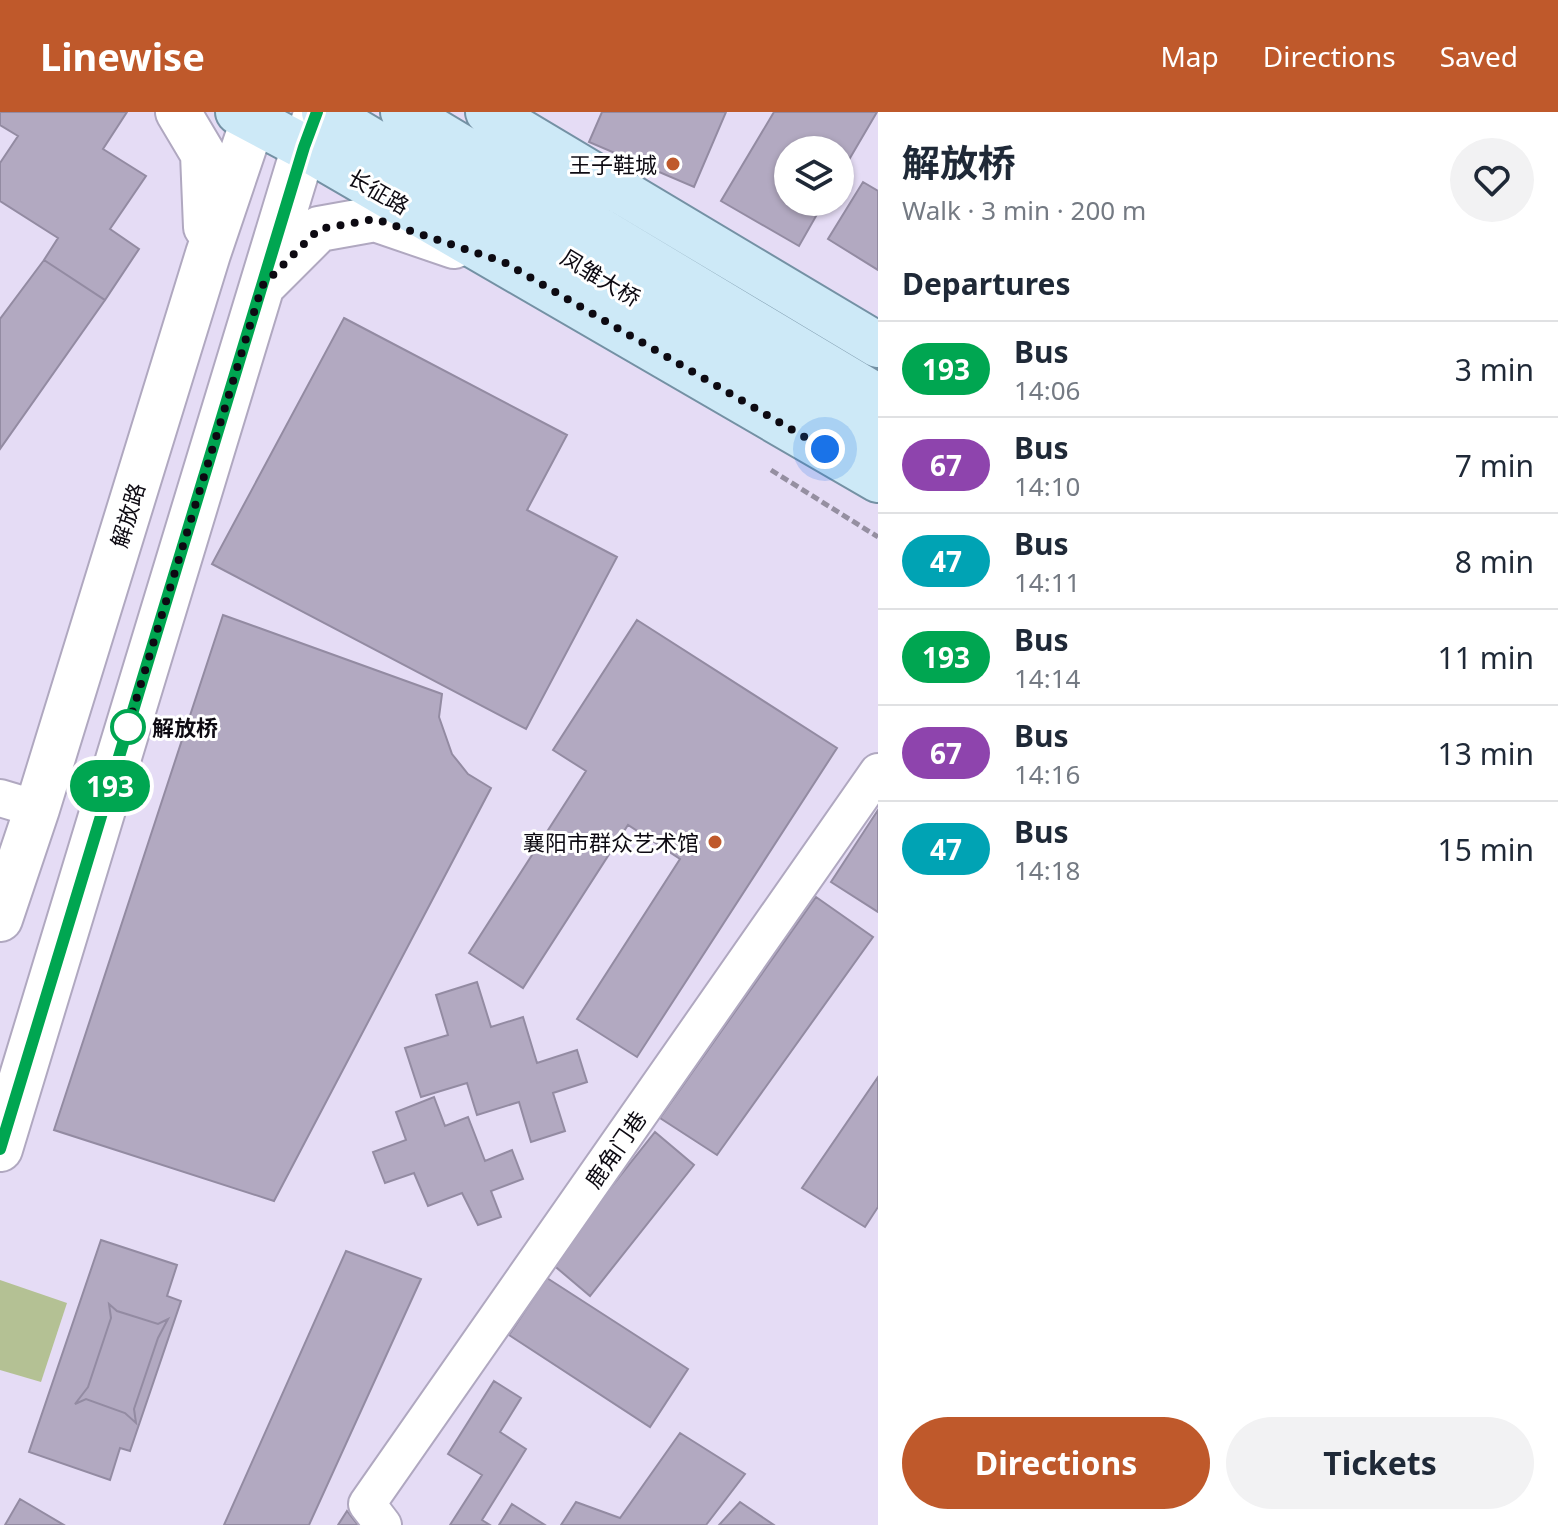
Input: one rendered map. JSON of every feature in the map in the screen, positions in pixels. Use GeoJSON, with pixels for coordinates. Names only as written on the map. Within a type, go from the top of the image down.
{"type":"FeatureCollection","features":[{"type":"Feature","properties":{"kind":"main road","name":"凤雏大桥"},"geometry":{"type":"LineString","coordinates":[[403,112],[878,397]]}},
{"type":"Feature","properties":{"kind":"main road"},"geometry":{"type":"LineString","coordinates":[[488,112],[878,345]]}},
{"type":"Feature","properties":{"kind":"main road","name":"长征路"},"geometry":{"type":"LineString","coordinates":[[249,115],[315,124],[504,262],[878,480]]}},
{"type":"Feature","properties":{"kind":"main road","name":"凤雏大桥"},"geometry":{"type":"LineString","coordinates":[[315,124],[878,442]]}},
{"type":"Feature","properties":{"kind":"street"},"geometry":{"type":"LineString","coordinates":[[178,112],[203,154],[208,254]]}},
{"type":"Feature","properties":{"kind":"street","name":"解放路"},"geometry":{"type":"LineString","coordinates":[[0,919],[18,804],[208,254],[249,115]]}},
{"type":"Feature","properties":{"kind":"street"},"geometry":{"type":"LineString","coordinates":[[0,1149],[262,286],[315,124]]}},
{"type":"Feature","properties":{"kind":"street"},"geometry":{"type":"LineString","coordinates":[[262,286],[319,229],[375,219],[504,262]]}},
{"type":"Feature","properties":{"kind":"street","name":"鹿角门巷"},"geometry":{"type":"LineString","coordinates":[[383,1525],[367,1504],[878,772]]}},
{"type":"Feature","properties":{"kind":"green space"},"geometry":{"type":"Polygon","coordinates":[[[0,1280],[67,1303],[41,1382],[0,1370],[0,1280]]]}},
{"type":"Feature","properties":{"kind":"building"},"geometry":{"type":"Polygon","coordinates":[[[0,112],[127,112],[103,149],[146,176],[110,229],[139,249],[105,300],[44,260],[58,238],[0,201],[0,163],[18,136],[0,125],[0,112]]]}},
{"type":"Feature","properties":{"kind":"building","name":"王子鞋城"},"geometry":{"type":"Polygon","coordinates":[[[602,112],[726,112],[694,187],[589,142],[602,112]]]}},
{"type":"Feature","properties":{"kind":"building"},"geometry":{"type":"Polygon","coordinates":[[[774,112],[877,112],[854,151],[854,136],[774,136],[774,216],[816,216],[799,246],[721,201],[774,112]]]}},
{"type":"Feature","properties":{"kind":"building"},"geometry":{"type":"Polygon","coordinates":[[[863,182],[878,191],[878,270],[828,239],[842,216],[854,216],[854,197],[863,182]]]}},
{"type":"Feature","properties":{"kind":"building"},"geometry":{"type":"Polygon","coordinates":[[[44,260],[105,300],[0,449],[0,319],[44,260]]]}},
{"type":"Feature","properties":{"kind":"building"},"geometry":{"type":"Polygon","coordinates":[[[344,318],[567,435],[527,510],[617,557],[526,729],[212,564],[344,318]]]}},
{"type":"Feature","properties":{"kind":"building"},"geometry":{"type":"Polygon","coordinates":[[[223,615],[442,694],[439,717],[452,754],[468,774],[491,788],[274,1201],[54,1130],[223,615]]]}},
{"type":"Feature","properties":{"kind":"building","name":"襄阳市群众艺术馆"},"geometry":{"type":"Polygon","coordinates":[[[637,620],[837,748],[637,1057],[577,1019],[680,859],[628,825],[523,988],[469,953],[586,771],[553,750],[637,620]]]}},
{"type":"Feature","properties":{"kind":"building"},"geometry":{"type":"Polygon","coordinates":[[[878,810],[878,912],[831,882],[878,810]]]}},
{"type":"Feature","properties":{"kind":"building"},"geometry":{"type":"Polygon","coordinates":[[[816,897],[873,937],[717,1155],[660,1118],[816,897]]]}},
{"type":"Feature","properties":{"kind":"building"},"geometry":{"type":"Polygon","coordinates":[[[477,982],[491,1027],[523,1017],[537,1063],[577,1050],[587,1082],[553,1093],[565,1131],[531,1142],[519,1102],[477,1115],[467,1083],[421,1097],[405,1048],[448,1035],[436,995],[477,982]]]}},
{"type":"Feature","properties":{"kind":"building"},"geometry":{"type":"Polygon","coordinates":[[[878,1077],[878,1207],[865,1227],[802,1188],[878,1077]]]}},
{"type":"Feature","properties":{"kind":"building"},"geometry":{"type":"Polygon","coordinates":[[[434,1097],[445,1126],[468,1117],[485,1161],[512,1150],[523,1179],[491,1191],[501,1217],[478,1225],[462,1193],[428,1206],[414,1173],[385,1183],[373,1152],[406,1140],[396,1112],[434,1097]]]}},
{"type":"Feature","properties":{"kind":"building"},"geometry":{"type":"Polygon","coordinates":[[[655,1132],[694,1165],[590,1296],[551,1263],[655,1132]]]}},
{"type":"Feature","properties":{"kind":"building"},"geometry":{"type":"Polygon","coordinates":[[[101,1240],[177,1265],[167,1296],[181,1301],[130,1451],[120,1448],[110,1480],[29,1452],[101,1240]]]}},
{"type":"Feature","properties":{"kind":"building"},"geometry":{"type":"Polygon","coordinates":[[[346,1251],[421,1279],[309,1525],[224,1525],[346,1251]]]}},
{"type":"Feature","properties":{"kind":"building"},"geometry":{"type":"Polygon","coordinates":[[[547,1278],[688,1369],[650,1427],[509,1335],[547,1278]]]}},
{"type":"Feature","properties":{"kind":"building"},"geometry":{"type":"Polygon","coordinates":[[[109,1304],[117,1311],[158,1324],[168,1319],[158,1338],[134,1409],[136,1423],[125,1413],[86,1399],[75,1404],[88,1387],[111,1318],[109,1304]]]}},
{"type":"Feature","properties":{"kind":"building"},"geometry":{"type":"Polygon","coordinates":[[[494,1381],[521,1398],[500,1432],[526,1449],[482,1520],[490,1525],[450,1525],[482,1475],[448,1454],[494,1381]]]}},
{"type":"Feature","properties":{"kind":"building"},"geometry":{"type":"Polygon","coordinates":[[[680,1433],[745,1474],[706,1525],[561,1525],[576,1502],[620,1518],[680,1433]]]}},
{"type":"Feature","properties":{"kind":"building"},"geometry":{"type":"Polygon","coordinates":[[[20,1499],[64,1525],[5,1525],[20,1499]]]}},
{"type":"Feature","properties":{"kind":"building"},"geometry":{"type":"Polygon","coordinates":[[[740,1502],[774,1525],[719,1525],[740,1502]]]}},
{"type":"Feature","properties":{"kind":"building"},"geometry":{"type":"Polygon","coordinates":[[[512,1504],[545,1525],[499,1525],[512,1504]]]}},
{"type":"Feature","properties":{"kind":"building"},"geometry":{"type":"Polygon","coordinates":[[[347,1511],[358,1525],[338,1525],[347,1511]]]}},
{"type":"Feature","properties":{"kind":"bus line","name":"193"},"geometry":{"type":"LineString","coordinates":[[0,1149],[317,112]]}},
{"type":"Feature","properties":{"kind":"place","name":"王子鞋城"},"geometry":{"type":"Point","coordinates":[673,164]}},
{"type":"Feature","properties":{"kind":"place","name":"解放桥"},"geometry":{"type":"Point","coordinates":[128,727]}},
{"type":"Feature","properties":{"kind":"place","name":"襄阳市群众艺术馆"},"geometry":{"type":"Point","coordinates":[715,842]}},
{"type":"Feature","properties":{"kind":"route"},"geometry":{"type":"LineString","coordinates":[[128,727],[126,733],[262,286],[319,229],[375,219],[504,262],[825,449]]}}]}
